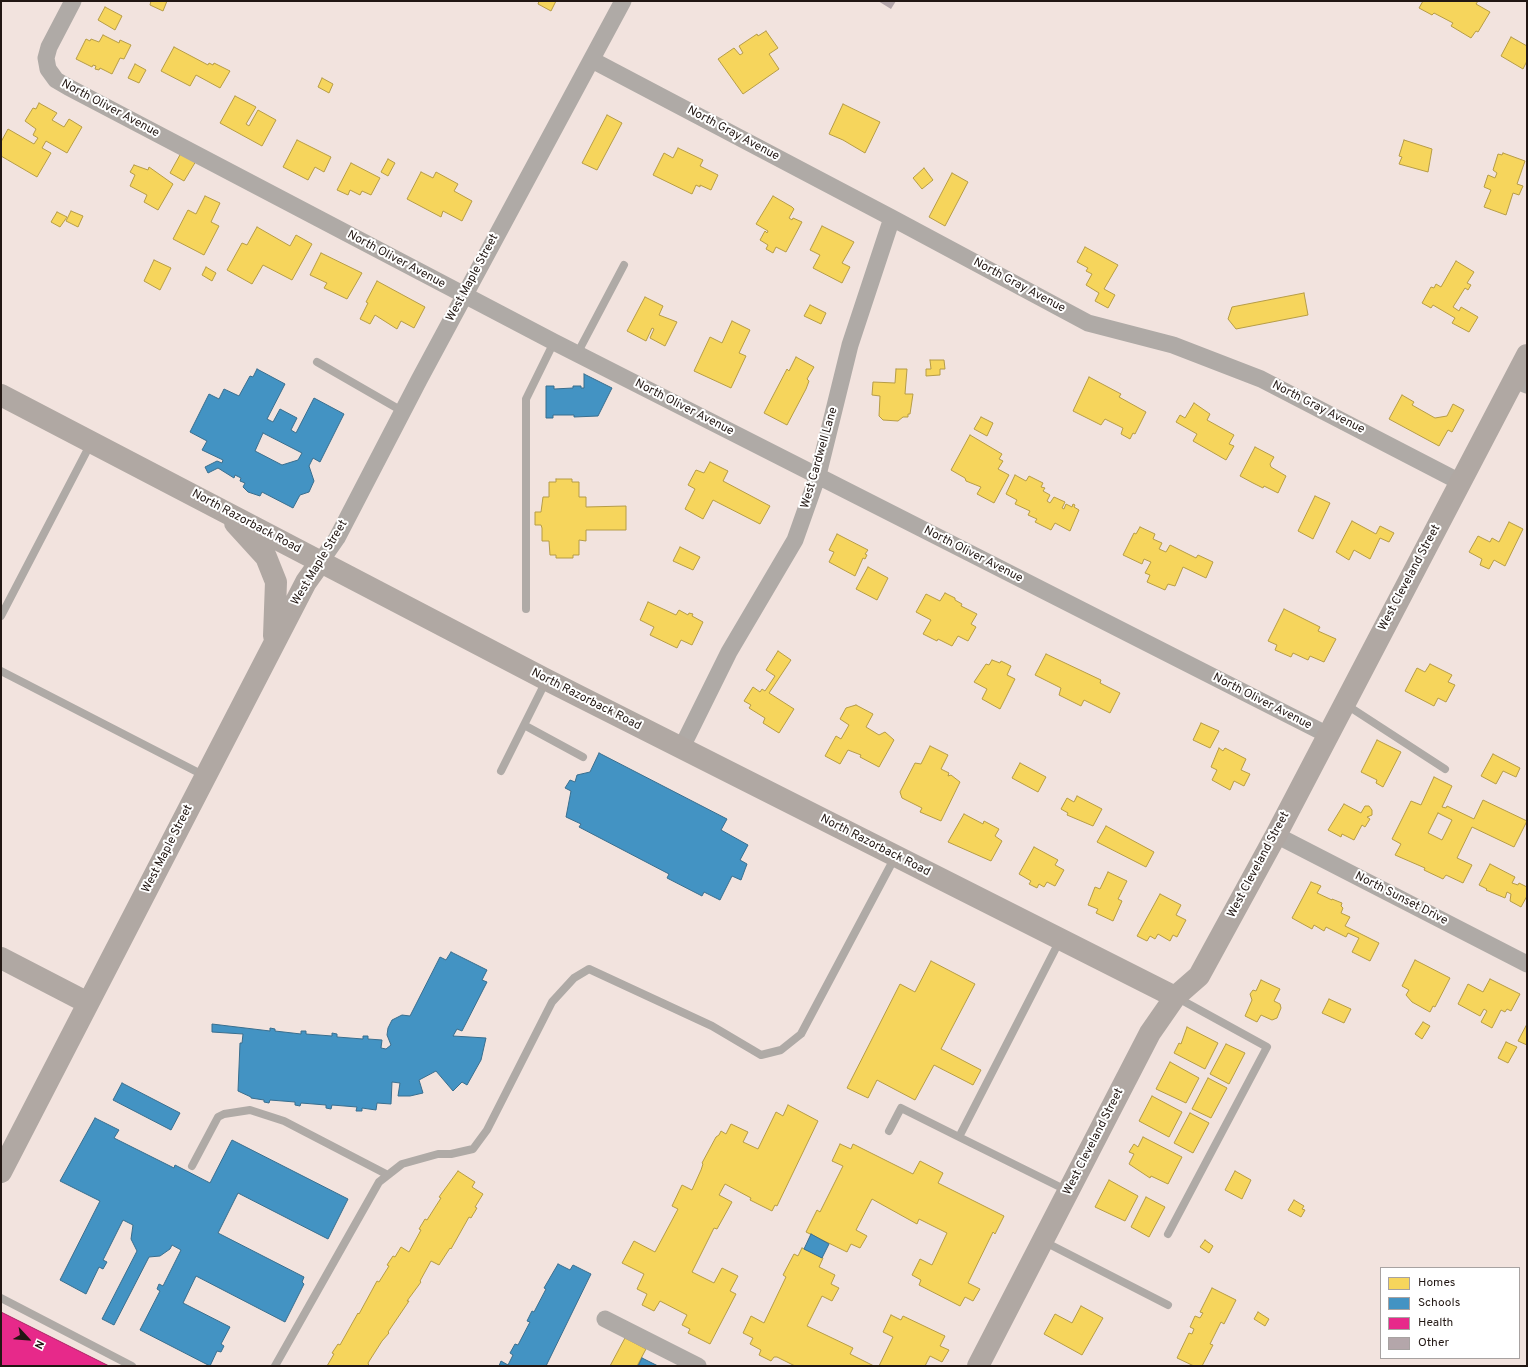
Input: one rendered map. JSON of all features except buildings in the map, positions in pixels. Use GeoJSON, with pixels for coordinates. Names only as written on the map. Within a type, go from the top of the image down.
{"type":"FeatureCollection","features":[{"type":"Feature","properties":{"kind":"street","name":"North Oliver Avenue"},"geometry":{"type":"LineString","coordinates":[[73,1],[49,46],[46,58],[48,69],[56,80],[577,354],[1328,735]]}},
{"type":"Feature","properties":{"kind":"street","name":"West Maple Street"},"geometry":{"type":"LineString","coordinates":[[1,1172],[306,582],[337,538],[402,411],[623,1]]}},
{"type":"Feature","properties":{"kind":"street","name":"North Gray Avenue"},"geometry":{"type":"LineString","coordinates":[[592,60],[1088,323],[1173,345],[1261,379],[1460,482]]}},
{"type":"Feature","properties":{"kind":"street","name":"West Cardwell Lane"},"geometry":{"type":"LineString","coordinates":[[681,748],[729,652],[795,540],[818,475],[850,345],[892,218]]}},
{"type":"Feature","properties":{"kind":"street","name":"West Cleveland Street"},"geometry":{"type":"LineString","coordinates":[[978,1366],[1150,1033],[1175,997],[1199,976],[1276,835],[1460,482],[1520,383],[1527,355]]}},
{"type":"Feature","properties":{"kind":"street","name":"North Razorback Road"},"geometry":{"type":"LineString","coordinates":[[1,395],[547,680],[1175,997]]}},
{"type":"Feature","properties":{"kind":"street"},"geometry":{"type":"LineString","coordinates":[[218,508],[245,532],[266,556],[276,582],[273,647]]}},
{"type":"Feature","properties":{"kind":"street","name":"North Sunset Drive"},"geometry":{"type":"LineString","coordinates":[[1276,835],[1527,964]]}},
{"type":"Feature","properties":{"kind":"street"},"geometry":{"type":"LineString","coordinates":[[1,958],[88,1003]]}},
{"type":"Feature","properties":{"kind":"street"},"geometry":{"type":"LineString","coordinates":[[605,1319],[698,1366]]}},
{"type":"Feature","properties":{"kind":"lane"},"geometry":{"type":"LineString","coordinates":[[577,354],[624,265]]}},
{"type":"Feature","properties":{"kind":"lane"},"geometry":{"type":"LineString","coordinates":[[526,609],[526,399],[554,342]]}},
{"type":"Feature","properties":{"kind":"lane"},"geometry":{"type":"LineString","coordinates":[[317,362],[402,411]]}},
{"type":"Feature","properties":{"kind":"lane"},"geometry":{"type":"LineString","coordinates":[[1,616],[92,442]]}},
{"type":"Feature","properties":{"kind":"lane"},"geometry":{"type":"LineString","coordinates":[[1,671],[206,776]]}},
{"type":"Feature","properties":{"kind":"lane"},"geometry":{"type":"LineString","coordinates":[[501,771],[547,680]]}},
{"type":"Feature","properties":{"kind":"lane"},"geometry":{"type":"LineString","coordinates":[[1344,704],[1445,769]]}},
{"type":"Feature","properties":{"kind":"lane"},"geometry":{"type":"LineString","coordinates":[[524,725],[583,757]]}},
{"type":"Feature","properties":{"kind":"lane"},"geometry":{"type":"LineString","coordinates":[[275,1366],[379,1182],[402,1164],[438,1154],[451,1154],[473,1149],[487,1130],[552,1002],[574,978],[589,969],[712,1026],[761,1055],[781,1050],[801,1034],[895,856]]}},
{"type":"Feature","properties":{"kind":"lane"},"geometry":{"type":"LineString","coordinates":[[959,1137],[1060,939]]}},
{"type":"Feature","properties":{"kind":"lane"},"geometry":{"type":"LineString","coordinates":[[1168,1234],[1267,1047],[1175,997]]}},
{"type":"Feature","properties":{"kind":"lane"},"geometry":{"type":"LineString","coordinates":[[889,1131],[901,1108],[1068,1192]]}},
{"type":"Feature","properties":{"kind":"lane"},"geometry":{"type":"LineString","coordinates":[[192,1166],[218,1117],[224,1114],[250,1110],[284,1121],[388,1175]]}},
{"type":"Feature","properties":{"kind":"lane"},"geometry":{"type":"LineString","coordinates":[[1043,1241],[1168,1305]]}},
{"type":"Feature","properties":{"kind":"lane"},"geometry":{"type":"LineString","coordinates":[[1,1298],[132,1366]]}}]}
